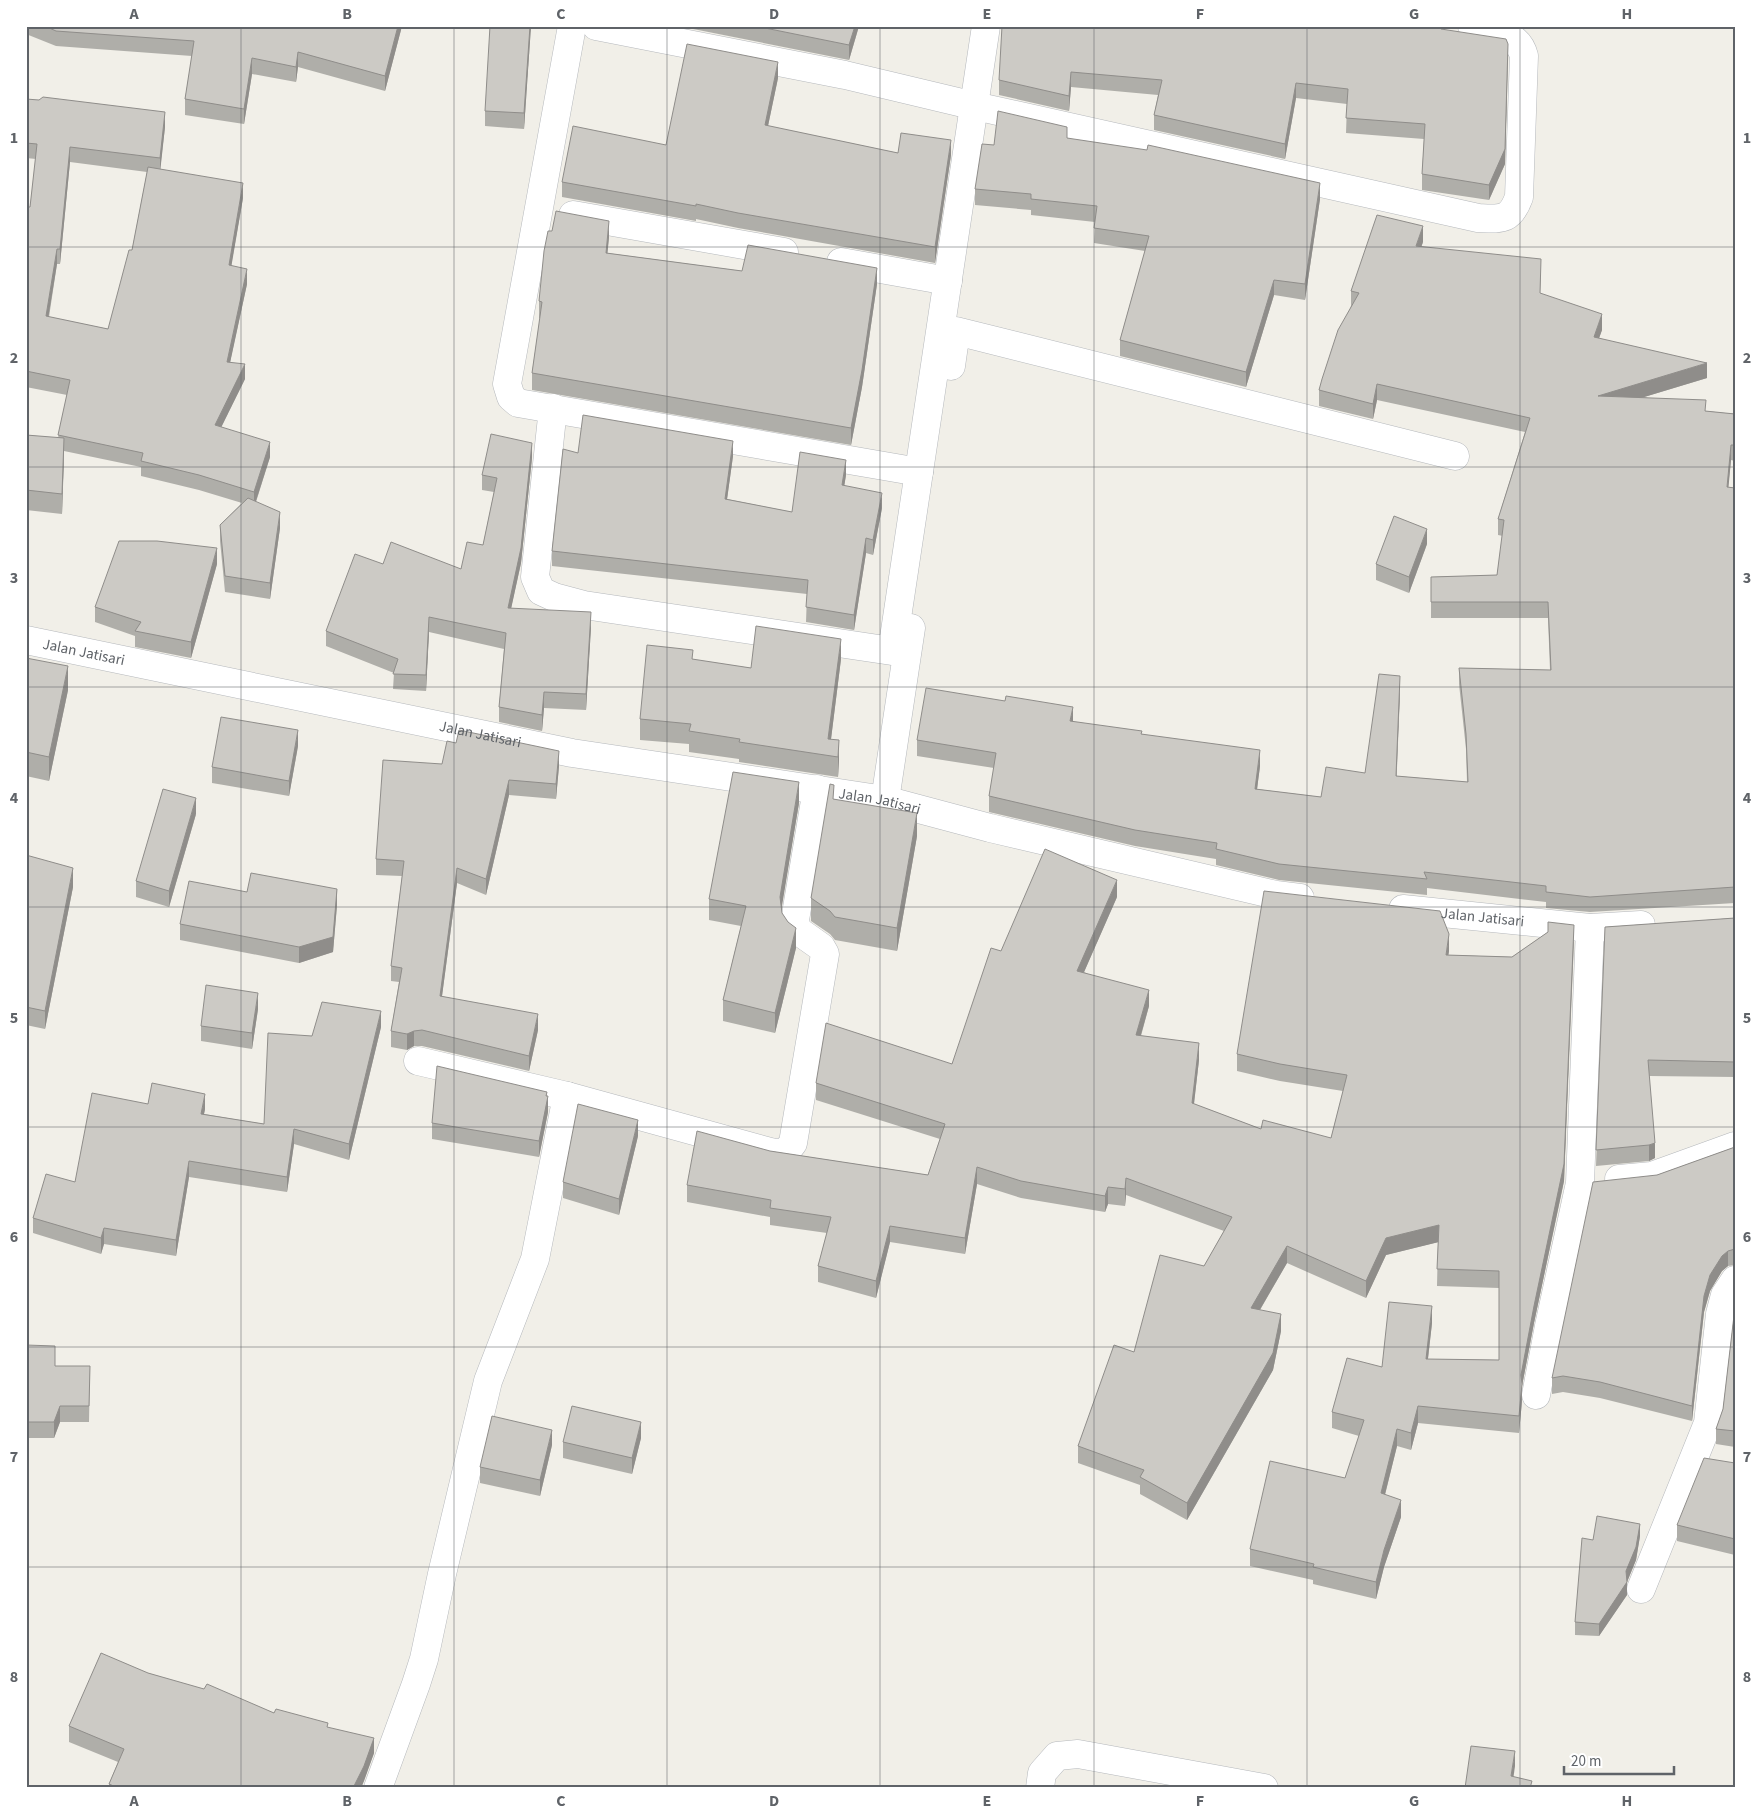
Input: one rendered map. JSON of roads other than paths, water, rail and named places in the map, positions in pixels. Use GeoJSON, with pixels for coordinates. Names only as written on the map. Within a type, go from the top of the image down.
{"type":"FeatureCollection","features":[{"type":"Feature","properties":{"kind":"street"},"geometry":{"type":"LineString","coordinates":[[572,26],[507,384],[511,397],[518,403],[918,472]]}},
{"type":"Feature","properties":{"kind":"street"},"geometry":{"type":"LineString","coordinates":[[596,26],[845,75],[975,106],[1478,218],[1496,219],[1514,211],[1519,197],[1524,56],[1522,46],[1514,39],[1502,33],[1472,26]]}},
{"type":"Feature","properties":{"kind":"street"},"geometry":{"type":"LineString","coordinates":[[554,408],[535,577],[541,591],[554,597],[584,605],[892,650],[986,26]]}},
{"type":"Feature","properties":{"kind":"street"},"geometry":{"type":"LineString","coordinates":[[538,208],[948,281]]}},
{"type":"Feature","properties":{"kind":"street"},"geometry":{"type":"LineString","coordinates":[[885,800],[956,331],[1455,456]]}},
{"type":"Feature","properties":{"kind":"street","name":"Jalan Jatisari"},"geometry":{"type":"LineString","coordinates":[[26,640],[572,752],[885,800],[990,828],[1276,895],[1325,900]]}},
{"type":"Feature","properties":{"kind":"street"},"geometry":{"type":"LineString","coordinates":[[418,1061],[567,1096],[774,1153],[784,1153],[790,1149],[793,1143],[825,954],[821,947],[797,930],[795,920],[817,789]]}},
{"type":"Feature","properties":{"kind":"street","name":"Jalan Jatisari"},"geometry":{"type":"LineString","coordinates":[[1374,906],[1590,928],[1667,923]]}},
{"type":"Feature","properties":{"kind":"street"},"geometry":{"type":"LineString","coordinates":[[1536,1395],[1580,1183],[1590,928]]}},
{"type":"Feature","properties":{"kind":"street"},"geometry":{"type":"LineString","coordinates":[[378,1788],[424,1659],[488,1381],[535,1259],[567,1096]]}},
{"type":"Feature","properties":{"kind":"street"},"geometry":{"type":"LineString","coordinates":[[1580,1183],[1652,1176],[1735,1146]]}},
{"type":"Feature","properties":{"kind":"street"},"geometry":{"type":"LineString","coordinates":[[1641,1589],[1705,1459],[1722,1303],[1735,1280]]}},
{"type":"Feature","properties":{"kind":"street"},"geometry":{"type":"LineString","coordinates":[[1040,1788],[1042,1773],[1057,1756],[1078,1754],[1264,1788]]}}]}
